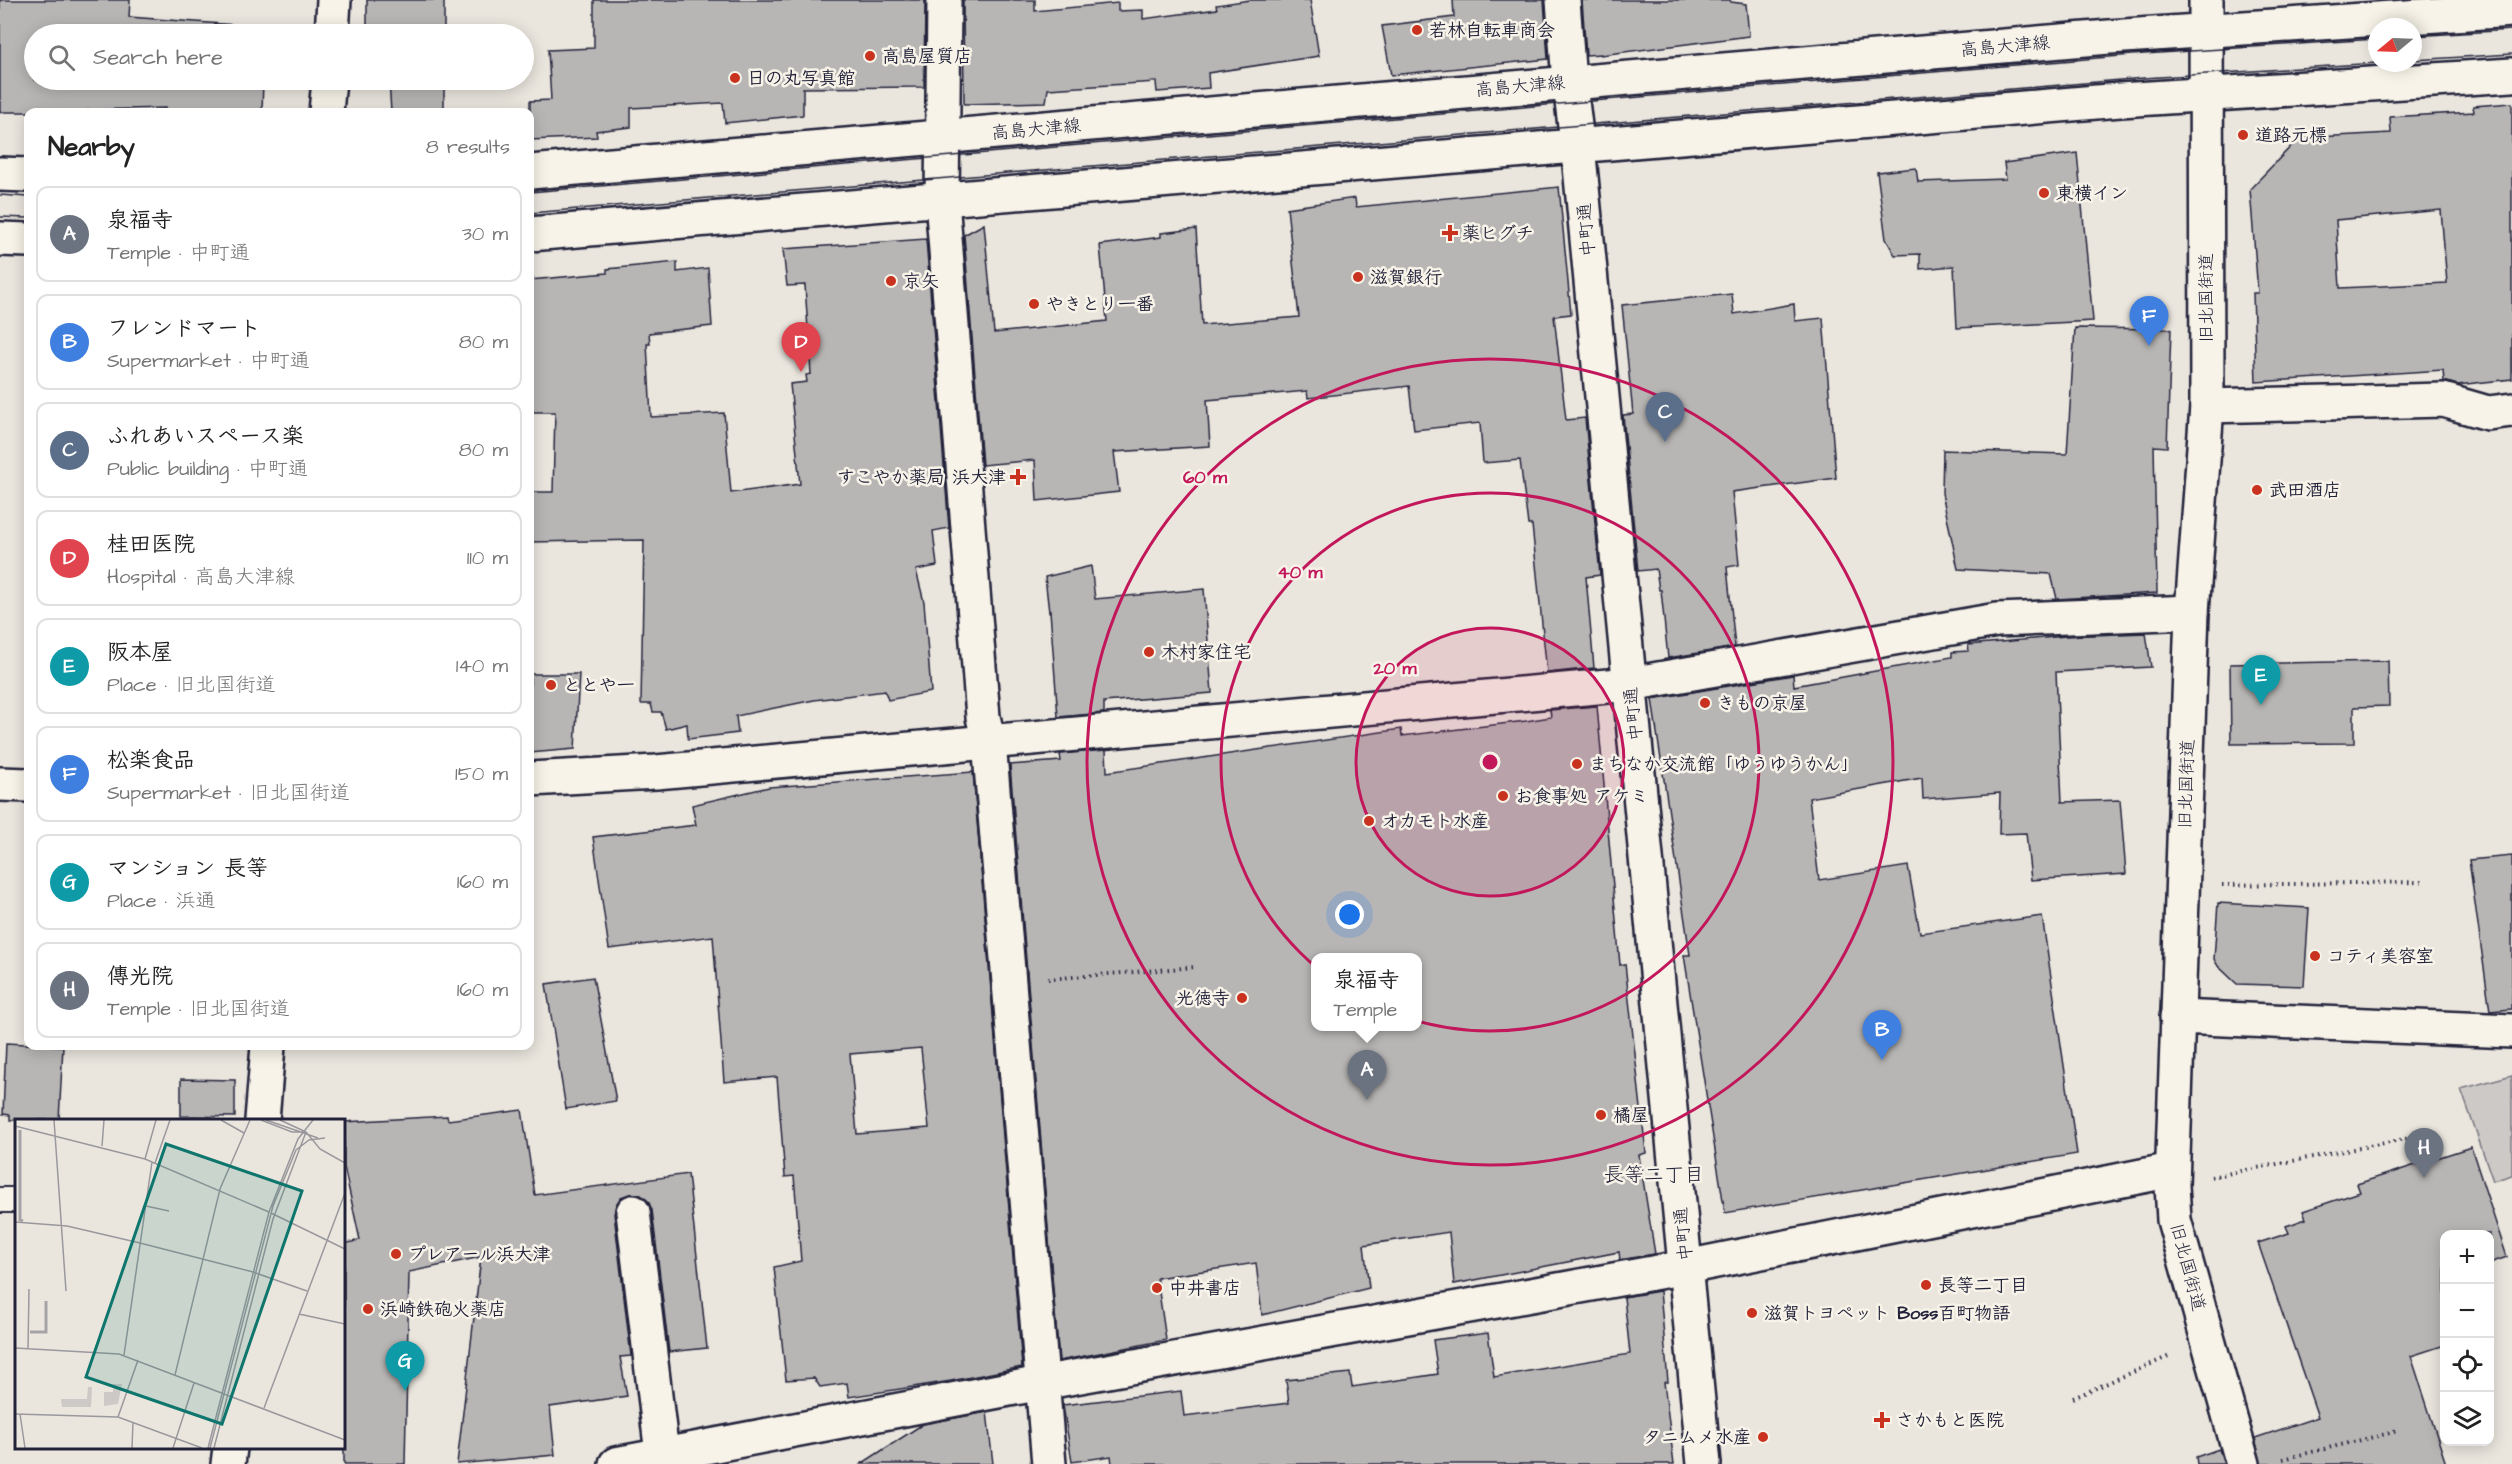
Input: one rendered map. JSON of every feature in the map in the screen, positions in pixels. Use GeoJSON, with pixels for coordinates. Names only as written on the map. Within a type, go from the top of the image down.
{"type":"FeatureCollection","features":[{"type":"Feature","properties":{"kind":"street"},"geometry":{"type":"LineString","coordinates":[[333,24],[334,0]]}},
{"type":"Feature","properties":{"kind":"street"},"geometry":{"type":"LineString","coordinates":[[944,0],[942,200],[983,717],[989,742],[1049,1464]]}},
{"type":"Feature","properties":{"kind":"street","name":"中町通"},"geometry":{"type":"LineString","coordinates":[[1563,0],[1569,82],[1578,146],[1704,1464]]}},
{"type":"Feature","properties":{"kind":"street","name":"高島大津線"},"geometry":{"type":"LineString","coordinates":[[534,172],[1569,82],[2205,15],[2512,10]]}},
{"type":"Feature","properties":{"kind":"street","name":"旧北国街道"},"geometry":{"type":"LineString","coordinates":[[2205,15],[2207,406],[2192,612],[2172,1177],[2174,1220],[2242,1464]]}},
{"type":"Feature","properties":{"kind":"street"},"geometry":{"type":"LineString","coordinates":[[534,234],[2205,94],[2512,75]]}},
{"type":"Feature","properties":{"kind":"street"},"geometry":{"type":"LineString","coordinates":[[326,108],[328,90]]}},
{"type":"Feature","properties":{"kind":"street"},"geometry":{"type":"LineString","coordinates":[[0,174],[24,175]]}},
{"type":"Feature","properties":{"kind":"street"},"geometry":{"type":"LineString","coordinates":[[0,239],[24,240]]}},
{"type":"Feature","properties":{"kind":"street"},"geometry":{"type":"LineString","coordinates":[[2207,406],[2443,400],[2488,412],[2512,410]]}},
{"type":"Feature","properties":{"kind":"street"},"geometry":{"type":"LineString","coordinates":[[534,779],[656,772],[1630,684],[1997,620],[2192,612]]}},
{"type":"Feature","properties":{"kind":"street"},"geometry":{"type":"LineString","coordinates":[[0,784],[24,785]]}},
{"type":"Feature","properties":{"kind":"street"},"geometry":{"type":"LineString","coordinates":[[2177,1017],[2512,1031]]}},
{"type":"Feature","properties":{"kind":"street"},"geometry":{"type":"LineString","coordinates":[[262,1119],[268,1050]]}},
{"type":"Feature","properties":{"kind":"street"},"geometry":{"type":"LineString","coordinates":[[616,1464],[1041,1383],[2172,1177]]}},
{"type":"Feature","properties":{"kind":"street"},"geometry":{"type":"LineString","coordinates":[[633,1212],[662,1454]]}},
{"type":"Feature","properties":{"kind":"street"},"geometry":{"type":"LineString","coordinates":[[228,1464],[230,1449]]}},
{"type":"Feature","properties":{"kind":"path"},"geometry":{"type":"LineString","coordinates":[[2182,886],[2422,882]]}},
{"type":"Feature","properties":{"kind":"path"},"geometry":{"type":"LineString","coordinates":[[1008,982],[1195,967]]}},
{"type":"Feature","properties":{"kind":"path"},"geometry":{"type":"LineString","coordinates":[[2172,1177],[2410,1138],[2417,1159]]}},
{"type":"Feature","properties":{"kind":"path"},"geometry":{"type":"LineString","coordinates":[[2073,1398],[2208,1340]]}},
{"type":"Feature","properties":{"kind":"path"},"geometry":{"type":"LineString","coordinates":[[2276,1461],[2398,1431]]}},
{"type":"Feature","properties":{"kind":"shaded area"},"geometry":{"type":"Polygon","coordinates":[[[2512,1075],[2512,1175],[2493,1181],[2461,1089],[2512,1075]]]}},
{"type":"Feature","properties":{"kind":"building"},"geometry":{"type":"Polygon","coordinates":[[[0,0],[130,0],[129,17],[224,24],[24,24],[24,90],[263,90],[262,108],[24,108],[24,112],[0,112],[0,0]]]}},
{"type":"Feature","properties":{"kind":"building"},"geometry":{"type":"Polygon","coordinates":[[[367,0],[444,0],[444,24],[367,24],[367,0]]]}},
{"type":"Feature","properties":{"kind":"building"},"geometry":{"type":"Polygon","coordinates":[[[594,0],[925,0],[924,87],[803,88],[803,115],[725,123],[723,103],[631,108],[631,127],[596,131],[597,137],[534,140],[534,108],[530,108],[530,101],[551,100],[548,50],[594,48],[594,0]]]}},
{"type":"Feature","properties":{"kind":"building"},"geometry":{"type":"Polygon","coordinates":[[[963,0],[1035,0],[1035,11],[1118,3],[1118,11],[1143,10],[1143,19],[1217,9],[1216,5],[1250,0],[1310,0],[1319,56],[1208,73],[1209,88],[1157,92],[1156,82],[1048,89],[1046,102],[964,104],[963,0]]]}},
{"type":"Feature","properties":{"kind":"building"},"geometry":{"type":"Polygon","coordinates":[[[1453,0],[1544,0],[1548,59],[1391,75],[1382,26],[1454,17],[1453,0]]]}},
{"type":"Feature","properties":{"kind":"building"},"geometry":{"type":"Polygon","coordinates":[[[1582,0],[1730,0],[1746,4],[1749,36],[1586,55],[1582,0]]]}},
{"type":"Feature","properties":{"kind":"building"},"geometry":{"type":"Polygon","coordinates":[[[390,90],[444,90],[444,108],[391,108],[390,90]]]}},
{"type":"Feature","properties":{"kind":"building"},"geometry":{"type":"Polygon","coordinates":[[[2512,103],[2512,379],[2457,385],[2444,381],[2443,370],[2256,382],[2253,293],[2258,293],[2250,189],[2299,138],[2391,133],[2390,117],[2474,112],[2473,106],[2512,103]],[[2441,210],[2336,220],[2340,288],[2447,283],[2441,210]]]}},
{"type":"Feature","properties":{"kind":"building"},"geometry":{"type":"Polygon","coordinates":[[[2077,153],[2093,321],[1957,328],[1954,266],[1920,269],[1920,254],[1895,255],[1886,239],[1877,172],[1916,168],[1918,182],[2006,179],[2004,163],[2077,153]]]}},
{"type":"Feature","properties":{"kind":"building"},"geometry":{"type":"Polygon","coordinates":[[[1559,187],[1571,314],[1554,316],[1566,420],[1585,418],[1600,575],[1586,577],[1594,668],[1547,673],[1532,525],[1528,525],[1520,460],[1483,463],[1480,423],[1414,430],[1409,386],[1308,398],[1307,391],[1207,400],[1210,446],[1114,452],[1119,492],[1037,501],[1035,460],[982,465],[964,235],[984,224],[994,333],[1107,321],[1100,245],[1161,237],[1161,233],[1196,229],[1202,325],[1299,317],[1287,208],[1355,198],[1356,207],[1559,187]]]}},
{"type":"Feature","properties":{"kind":"building"},"geometry":{"type":"Polygon","coordinates":[[[926,239],[949,528],[933,531],[937,566],[916,570],[924,602],[931,692],[888,700],[885,691],[814,700],[736,716],[738,733],[688,739],[687,724],[666,729],[661,712],[653,712],[651,704],[641,704],[644,540],[534,542],[534,492],[553,492],[555,412],[534,412],[534,280],[607,273],[607,269],[677,262],[677,272],[708,268],[712,326],[649,333],[650,344],[647,344],[651,417],[724,413],[731,493],[800,484],[790,384],[807,382],[806,375],[811,374],[805,285],[787,286],[783,249],[926,239]]]}},
{"type":"Feature","properties":{"kind":"building"},"geometry":{"type":"Polygon","coordinates":[[[1732,294],[1734,314],[1794,304],[1795,321],[1823,318],[1836,478],[1732,492],[1739,565],[1727,567],[1735,647],[1668,658],[1661,590],[1659,590],[1656,569],[1638,571],[1623,415],[1633,414],[1622,305],[1732,294]]]}},
{"type":"Feature","properties":{"kind":"building"},"geometry":{"type":"Polygon","coordinates":[[[2075,328],[2171,329],[2167,447],[2154,446],[2157,593],[2057,599],[2051,574],[1958,569],[1942,493],[1943,450],[2067,454],[2075,328]]]}},
{"type":"Feature","properties":{"kind":"building"},"geometry":{"type":"Polygon","coordinates":[[[1091,566],[1095,599],[1204,589],[1212,693],[1104,702],[1104,713],[1058,717],[1050,611],[1045,577],[1091,566]]]}},
{"type":"Feature","properties":{"kind":"building"},"geometry":{"type":"Polygon","coordinates":[[[2146,633],[2151,667],[2056,672],[2062,802],[2120,800],[2126,874],[2031,880],[2026,833],[1999,834],[2000,793],[1923,799],[1922,778],[1809,798],[1819,880],[1908,866],[1920,933],[2042,916],[2077,1154],[1725,1213],[1684,955],[1690,955],[1652,699],[1793,675],[1794,686],[1952,657],[1952,652],[1969,651],[1968,645],[2066,636],[2146,633]]]}},
{"type":"Feature","properties":{"kind":"building"},"geometry":{"type":"Polygon","coordinates":[[[2388,661],[2389,706],[2354,707],[2354,743],[2231,744],[2230,664],[2388,661]]]}},
{"type":"Feature","properties":{"kind":"building"},"geometry":{"type":"Polygon","coordinates":[[[534,674],[579,674],[575,749],[534,753],[534,674]]]}},
{"type":"Feature","properties":{"kind":"building"},"geometry":{"type":"Polygon","coordinates":[[[1597,706],[1620,965],[1625,964],[1646,1153],[1639,1155],[1655,1254],[1620,1260],[1619,1252],[1454,1284],[1449,1232],[1364,1245],[1369,1288],[1262,1315],[1256,1263],[1157,1278],[1166,1340],[1059,1361],[1010,765],[1061,761],[1060,754],[1106,750],[1107,772],[1401,729],[1402,736],[1551,717],[1550,710],[1597,706]]]}},
{"type":"Feature","properties":{"kind":"building"},"geometry":{"type":"Polygon","coordinates":[[[973,772],[1022,1367],[849,1397],[847,1383],[820,1387],[814,1378],[786,1380],[774,1267],[801,1261],[794,1176],[785,1177],[777,1077],[724,1082],[713,936],[609,949],[593,837],[696,825],[692,805],[769,787],[973,772]],[[921,1048],[850,1054],[857,1134],[929,1128],[921,1048]]]}},
{"type":"Feature","properties":{"kind":"building"},"geometry":{"type":"Polygon","coordinates":[[[2512,856],[2512,1009],[2490,1011],[2469,860],[2512,856]]]}},
{"type":"Feature","properties":{"kind":"building"},"geometry":{"type":"Polygon","coordinates":[[[2218,903],[2309,908],[2304,986],[2237,984],[2218,966],[2214,959],[2218,903]]]}},
{"type":"Feature","properties":{"kind":"building"},"geometry":{"type":"Polygon","coordinates":[[[593,977],[616,1101],[566,1109],[546,984],[593,977]]]}},
{"type":"Feature","properties":{"kind":"building"},"geometry":{"type":"Polygon","coordinates":[[[6,1043],[24,1044],[24,1050],[63,1050],[59,1119],[10,1120],[10,1115],[3,1114],[6,1043]]]}},
{"type":"Feature","properties":{"kind":"building"},"geometry":{"type":"Polygon","coordinates":[[[181,1079],[235,1080],[235,1117],[181,1116],[181,1079]]]}},
{"type":"Feature","properties":{"kind":"building"},"geometry":{"type":"Polygon","coordinates":[[[522,1110],[535,1195],[688,1174],[707,1348],[669,1352],[652,1210],[648,1201],[641,1195],[630,1194],[621,1197],[614,1214],[631,1356],[620,1357],[627,1396],[550,1407],[555,1455],[457,1464],[481,1257],[409,1272],[405,1464],[344,1464],[345,1244],[360,1240],[345,1172],[345,1122],[447,1116],[448,1120],[522,1110]]]}},
{"type":"Feature","properties":{"kind":"building"},"geometry":{"type":"Polygon","coordinates":[[[2471,1147],[2507,1257],[2494,1262],[2494,1230],[2440,1230],[2440,1347],[2411,1356],[2446,1464],[2261,1464],[2255,1438],[2318,1417],[2258,1243],[2289,1233],[2286,1226],[2306,1219],[2303,1211],[2360,1192],[2357,1184],[2471,1147]]]}},
{"type":"Feature","properties":{"kind":"building"},"geometry":{"type":"Polygon","coordinates":[[[1660,1291],[1668,1382],[1664,1382],[1674,1464],[1112,1464],[1111,1456],[1072,1462],[1063,1405],[1181,1391],[1184,1416],[1289,1403],[1286,1380],[1350,1373],[1352,1387],[1438,1374],[1433,1340],[1488,1333],[1494,1377],[1630,1354],[1624,1297],[1660,1291]]]}},
{"type":"Feature","properties":{"kind":"building"},"geometry":{"type":"Polygon","coordinates":[[[987,1412],[993,1464],[861,1464],[923,1424],[987,1412]]]}},
{"type":"Feature","properties":{"kind":"building"},"geometry":{"type":"Polygon","coordinates":[[[2219,1449],[2224,1464],[2197,1464],[2196,1457],[2219,1449]]]}},
{"type":"Feature","properties":{"kind":"tram line"},"geometry":{"type":"LineString","coordinates":[[2422,35],[2512,30]]}},
{"type":"Feature","properties":{"kind":"tram line"},"geometry":{"type":"LineString","coordinates":[[534,192],[2144,54],[2368,40]]}},
{"type":"Feature","properties":{"kind":"tram line"},"geometry":{"type":"LineString","coordinates":[[2422,59],[2512,54]]}},
{"type":"Feature","properties":{"kind":"tram line"},"geometry":{"type":"LineString","coordinates":[[534,213],[2144,78],[2368,64]]}},
{"type":"Feature","properties":{"kind":"tram line"},"geometry":{"type":"LineString","coordinates":[[0,195],[24,197]]}},
{"type":"Feature","properties":{"kind":"tram line"},"geometry":{"type":"LineString","coordinates":[[0,217],[24,218]]}},
{"type":"Feature","properties":{"kind":"place","name":"若林自転車商会"},"geometry":{"type":"Point","coordinates":[1417,30]}},
{"type":"Feature","properties":{"kind":"place","name":"高島屋質店"},"geometry":{"type":"Point","coordinates":[870,56]}},
{"type":"Feature","properties":{"kind":"place","name":"日の丸写真館"},"geometry":{"type":"Point","coordinates":[735,78]}},
{"type":"Feature","properties":{"kind":"place","name":"道路元標"},"geometry":{"type":"Point","coordinates":[2243,135]}},
{"type":"Feature","properties":{"kind":"place","name":"東横イン"},"geometry":{"type":"Point","coordinates":[2044,193]}},
{"type":"Feature","properties":{"kind":"place","name":"薬ヒグチ"},"geometry":{"type":"Point","coordinates":[1450,233]}},
{"type":"Feature","properties":{"kind":"place","name":"滋賀銀行"},"geometry":{"type":"Point","coordinates":[1358,277]}},
{"type":"Feature","properties":{"kind":"place","name":"京矢"},"geometry":{"type":"Point","coordinates":[891,281]}},
{"type":"Feature","properties":{"kind":"place","name":"やきとり一番"},"geometry":{"type":"Point","coordinates":[1034,304]}},
{"type":"Feature","properties":{"kind":"place","name":"松楽食品"},"geometry":{"type":"Point","coordinates":[2149,346]}},
{"type":"Feature","properties":{"kind":"place","name":"桂田医院"},"geometry":{"type":"Point","coordinates":[801,372]}},
{"type":"Feature","properties":{"kind":"place","name":"ふれあいスペース楽"},"geometry":{"type":"Point","coordinates":[1665,442]}},
{"type":"Feature","properties":{"kind":"place","name":"すこやか薬局 浜大津"},"geometry":{"type":"Point","coordinates":[1018,477]}},
{"type":"Feature","properties":{"kind":"place","name":"武田酒店"},"geometry":{"type":"Point","coordinates":[2257,490]}},
{"type":"Feature","properties":{"kind":"place","name":"木村家住宅"},"geometry":{"type":"Point","coordinates":[1149,652]}},
{"type":"Feature","properties":{"kind":"place","name":"ととや一"},"geometry":{"type":"Point","coordinates":[551,685]}},
{"type":"Feature","properties":{"kind":"place","name":"きもの京屋"},"geometry":{"type":"Point","coordinates":[1705,703]}},
{"type":"Feature","properties":{"kind":"place","name":"阪本屋"},"geometry":{"type":"Point","coordinates":[2261,705]}},
{"type":"Feature","properties":{"kind":"place","name":"まちなか交流館「ゆうゆうかん」"},"geometry":{"type":"Point","coordinates":[1577,764]}},
{"type":"Feature","properties":{"kind":"place","name":"お食事処 アケミ"},"geometry":{"type":"Point","coordinates":[1503,796]}},
{"type":"Feature","properties":{"kind":"place","name":"オカモト水産"},"geometry":{"type":"Point","coordinates":[1369,821]}},
{"type":"Feature","properties":{"kind":"place","name":"コティ美容室"},"geometry":{"type":"Point","coordinates":[2315,956]}},
{"type":"Feature","properties":{"kind":"place","name":"光徳寺"},"geometry":{"type":"Point","coordinates":[1242,998]}},
{"type":"Feature","properties":{"kind":"place","name":"フレンドマート"},"geometry":{"type":"Point","coordinates":[1882,1060]}},
{"type":"Feature","properties":{"kind":"place","name":"泉福寺"},"geometry":{"type":"Point","coordinates":[1367,1100]}},
{"type":"Feature","properties":{"kind":"place","name":"橘屋"},"geometry":{"type":"Point","coordinates":[1601,1115]}},
{"type":"Feature","properties":{"kind":"place","name":"傳光院"},"geometry":{"type":"Point","coordinates":[2424,1178]}},
{"type":"Feature","properties":{"kind":"place","name":"プレアール浜大津"},"geometry":{"type":"Point","coordinates":[396,1254]}},
{"type":"Feature","properties":{"kind":"place","name":"長等二丁目"},"geometry":{"type":"Point","coordinates":[1926,1285]}},
{"type":"Feature","properties":{"kind":"place","name":"中井書店"},"geometry":{"type":"Point","coordinates":[1157,1288]}},
{"type":"Feature","properties":{"kind":"place","name":"浜崎鉄砲火薬店"},"geometry":{"type":"Point","coordinates":[368,1309]}},
{"type":"Feature","properties":{"kind":"place","name":"滋賀トヨペット Boss百町物語"},"geometry":{"type":"Point","coordinates":[1752,1313]}},
{"type":"Feature","properties":{"kind":"place","name":"マンション 長等"},"geometry":{"type":"Point","coordinates":[405,1391]}},
{"type":"Feature","properties":{"kind":"place","name":"さかもと医院"},"geometry":{"type":"Point","coordinates":[1882,1420]}},
{"type":"Feature","properties":{"kind":"place","name":"タニムメ水産"},"geometry":{"type":"Point","coordinates":[1763,1437]}},
{"type":"Feature","properties":{"kind":"district","name":"長等二丁目"},"geometry":{"type":"Point","coordinates":[1654,1174]}}]}
